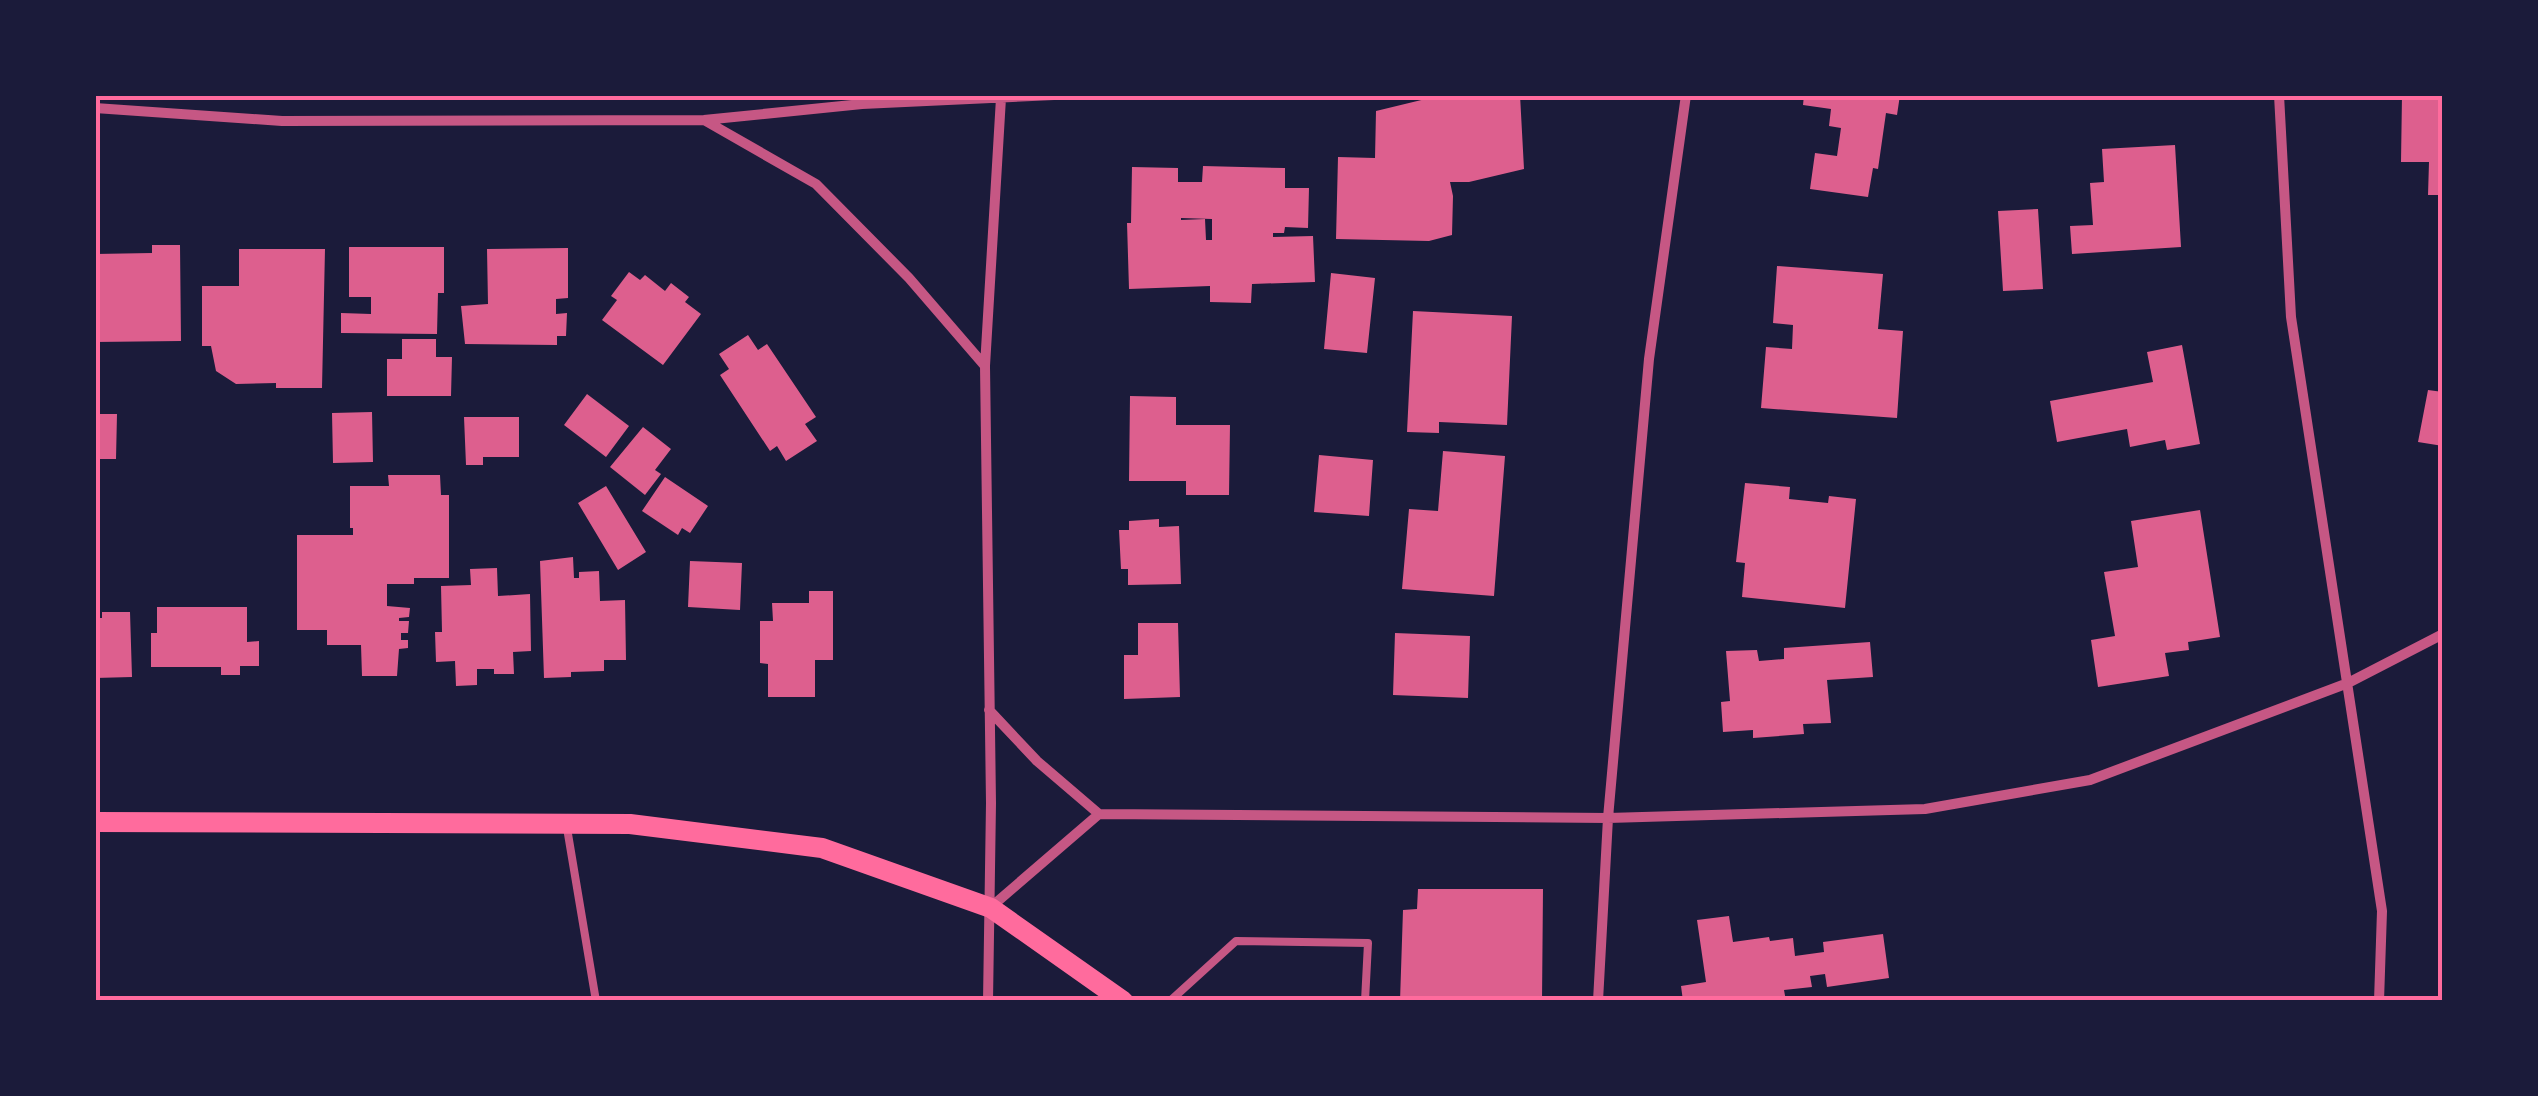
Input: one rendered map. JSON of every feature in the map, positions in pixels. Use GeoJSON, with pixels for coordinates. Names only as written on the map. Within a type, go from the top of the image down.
{"type":"FeatureCollection","features":[{"type":"Feature","properties":{"kind":"main road"},"geometry":{"type":"LineString","coordinates":[[95,822],[630,824],[822,848],[991,908],[1123,1001]]}},
{"type":"Feature","properties":{"kind":"street"},"geometry":{"type":"LineString","coordinates":[[95,108],[282,122],[704,120],[862,104],[1054,95]]}},
{"type":"Feature","properties":{"kind":"street"},"geometry":{"type":"LineString","coordinates":[[1598,1001],[1608,818],[1650,359],[1686,95]]}},
{"type":"Feature","properties":{"kind":"street"},"geometry":{"type":"LineString","coordinates":[[2279,95],[2291,317],[2382,911],[2379,1001]]}},
{"type":"Feature","properties":{"kind":"street"},"geometry":{"type":"LineString","coordinates":[[988,1001],[990,710],[984,366],[1001,97]]}},
{"type":"Feature","properties":{"kind":"street"},"geometry":{"type":"LineString","coordinates":[[704,120],[816,184],[908,278],[984,366]]}},
{"type":"Feature","properties":{"kind":"street"},"geometry":{"type":"LineString","coordinates":[[990,710],[1037,760],[1099,814],[1608,818],[1925,808],[2090,780],[2348,683],[2443,634]]}},
{"type":"Feature","properties":{"kind":"street"},"geometry":{"type":"LineString","coordinates":[[991,908],[1099,814]]}},
{"type":"Feature","properties":{"kind":"lane"},"geometry":{"type":"LineString","coordinates":[[566,824],[596,1001]]}},
{"type":"Feature","properties":{"kind":"lane"},"geometry":{"type":"LineString","coordinates":[[1170,1001],[1236,941],[1368,942],[1365,1001]]}},
{"type":"Feature","properties":{"kind":"building"},"geometry":{"type":"Polygon","coordinates":[[[1442,95],[1520,95],[1524,169],[1469,182],[1450,182],[1452,235],[1429,241],[1336,239],[1338,157],[1375,158],[1376,111],[1442,95]]]}},
{"type":"Feature","properties":{"kind":"building"},"geometry":{"type":"Polygon","coordinates":[[[1804,95],[1900,95],[1897,115],[1886,113],[1878,169],[1873,168],[1868,197],[1810,189],[1815,153],[1837,156],[1841,128],[1829,126],[1831,109],[1803,105],[1804,95]]]}},
{"type":"Feature","properties":{"kind":"building"},"geometry":{"type":"Polygon","coordinates":[[[2402,95],[2440,95],[2443,195],[2428,195],[2429,162],[2401,162],[2402,95]]]}},
{"type":"Feature","properties":{"kind":"building"},"geometry":{"type":"Polygon","coordinates":[[[2175,145],[2181,247],[2072,254],[2070,226],[2093,225],[2090,183],[2104,182],[2102,149],[2175,145]]]}},
{"type":"Feature","properties":{"kind":"building"},"geometry":{"type":"Polygon","coordinates":[[[1203,166],[1285,168],[1285,188],[1309,188],[1308,228],[1285,227],[1284,233],[1273,233],[1273,237],[1313,236],[1315,282],[1252,284],[1251,303],[1210,302],[1210,286],[1129,289],[1127,223],[1131,223],[1132,167],[1178,168],[1178,182],[1202,182],[1203,166]],[[1181,218],[1181,220],[1205,219],[1206,240],[1212,240],[1212,219],[1181,218]]]}},
{"type":"Feature","properties":{"kind":"building"},"geometry":{"type":"Polygon","coordinates":[[[2038,209],[2043,289],[2003,291],[1998,211],[2038,209]]]}},
{"type":"Feature","properties":{"kind":"building"},"geometry":{"type":"Polygon","coordinates":[[[152,245],[180,245],[181,341],[95,342],[95,254],[152,253],[152,245]]]}},
{"type":"Feature","properties":{"kind":"building"},"geometry":{"type":"Polygon","coordinates":[[[349,247],[444,247],[444,293],[438,293],[437,334],[341,333],[341,313],[371,314],[371,297],[349,297],[349,247]]]}},
{"type":"Feature","properties":{"kind":"building"},"geometry":{"type":"Polygon","coordinates":[[[568,248],[568,298],[556,299],[556,314],[567,313],[566,336],[557,336],[557,345],[465,344],[461,306],[488,304],[487,249],[568,248]]]}},
{"type":"Feature","properties":{"kind":"building"},"geometry":{"type":"Polygon","coordinates":[[[239,249],[325,249],[322,388],[236,384],[216,371],[211,346],[202,346],[202,286],[239,286],[239,249]]]}},
{"type":"Feature","properties":{"kind":"building"},"geometry":{"type":"Polygon","coordinates":[[[1777,266],[1883,274],[1878,329],[1903,331],[1897,418],[1761,408],[1766,347],[1792,349],[1793,325],[1773,323],[1777,266]]]}},
{"type":"Feature","properties":{"kind":"building"},"geometry":{"type":"Polygon","coordinates":[[[629,272],[640,280],[645,275],[665,291],[671,283],[689,297],[685,302],[701,314],[663,365],[602,320],[617,300],[611,296],[629,272]]]}},
{"type":"Feature","properties":{"kind":"building"},"geometry":{"type":"Polygon","coordinates":[[[1331,273],[1375,278],[1367,353],[1324,349],[1331,273]]]}},
{"type":"Feature","properties":{"kind":"building"},"geometry":{"type":"Polygon","coordinates":[[[1413,311],[1512,316],[1507,425],[1439,422],[1439,433],[1407,432],[1413,311]]]}},
{"type":"Feature","properties":{"kind":"building"},"geometry":{"type":"Polygon","coordinates":[[[748,335],[758,350],[767,344],[816,417],[805,424],[817,441],[786,461],[777,446],[770,451],[720,375],[729,369],[719,354],[748,335]]]}},
{"type":"Feature","properties":{"kind":"building"},"geometry":{"type":"Polygon","coordinates":[[[402,339],[436,339],[436,357],[452,357],[451,396],[387,396],[387,359],[402,359],[402,339]]]}},
{"type":"Feature","properties":{"kind":"building"},"geometry":{"type":"Polygon","coordinates":[[[2182,345],[2200,444],[2167,450],[2165,440],[2130,447],[2127,429],[2057,442],[2050,401],[2153,382],[2147,352],[2182,345]]]}},
{"type":"Feature","properties":{"kind":"building"},"geometry":{"type":"Polygon","coordinates":[[[2428,390],[2443,392],[2443,446],[2418,442],[2428,390]]]}},
{"type":"Feature","properties":{"kind":"building"},"geometry":{"type":"Polygon","coordinates":[[[587,394],[629,426],[606,457],[564,425],[587,394]]]}},
{"type":"Feature","properties":{"kind":"building"},"geometry":{"type":"Polygon","coordinates":[[[1130,396],[1176,397],[1176,425],[1230,425],[1229,495],[1186,495],[1186,481],[1129,481],[1130,396]]]}},
{"type":"Feature","properties":{"kind":"building"},"geometry":{"type":"Polygon","coordinates":[[[372,412],[373,462],[333,463],[332,413],[372,412]]]}},
{"type":"Feature","properties":{"kind":"building"},"geometry":{"type":"Polygon","coordinates":[[[117,414],[116,459],[95,459],[95,417],[117,414]]]}},
{"type":"Feature","properties":{"kind":"building"},"geometry":{"type":"Polygon","coordinates":[[[464,417],[519,417],[519,457],[483,457],[483,465],[466,465],[464,417]]]}},
{"type":"Feature","properties":{"kind":"building"},"geometry":{"type":"Polygon","coordinates":[[[643,427],[671,449],[655,470],[661,474],[645,495],[610,467],[643,427]]]}},
{"type":"Feature","properties":{"kind":"building"},"geometry":{"type":"Polygon","coordinates":[[[1443,451],[1505,456],[1494,596],[1402,589],[1409,509],[1438,511],[1443,451]]]}},
{"type":"Feature","properties":{"kind":"building"},"geometry":{"type":"Polygon","coordinates":[[[1319,455],[1373,460],[1369,516],[1314,512],[1319,455]]]}},
{"type":"Feature","properties":{"kind":"building"},"geometry":{"type":"Polygon","coordinates":[[[388,475],[440,475],[441,495],[449,495],[449,578],[414,578],[414,584],[387,584],[387,606],[410,608],[409,617],[399,618],[409,621],[408,633],[401,633],[401,640],[408,640],[408,648],[399,649],[397,676],[362,676],[361,645],[327,645],[327,630],[297,630],[297,535],[353,535],[350,486],[389,486],[388,475]]]}},
{"type":"Feature","properties":{"kind":"building"},"geometry":{"type":"Polygon","coordinates":[[[665,477],[708,506],[690,533],[682,528],[678,535],[642,511],[665,477]]]}},
{"type":"Feature","properties":{"kind":"building"},"geometry":{"type":"Polygon","coordinates":[[[1745,483],[1790,487],[1789,499],[1828,503],[1829,496],[1856,499],[1845,608],[1742,597],[1745,563],[1736,562],[1745,483]]]}},
{"type":"Feature","properties":{"kind":"building"},"geometry":{"type":"Polygon","coordinates":[[[606,486],[646,552],[618,570],[578,503],[606,486]]]}},
{"type":"Feature","properties":{"kind":"building"},"geometry":{"type":"Polygon","coordinates":[[[2200,510],[2220,637],[2188,642],[2189,650],[2165,653],[2169,676],[2098,687],[2091,640],[2115,636],[2104,572],[2138,567],[2131,521],[2200,510]]]}},
{"type":"Feature","properties":{"kind":"building"},"geometry":{"type":"Polygon","coordinates":[[[1159,519],[1159,527],[1179,526],[1181,584],[1128,585],[1128,569],[1121,569],[1119,530],[1129,530],[1129,521],[1159,519]]]}},
{"type":"Feature","properties":{"kind":"building"},"geometry":{"type":"Polygon","coordinates":[[[573,557],[574,578],[579,578],[579,572],[599,571],[600,601],[625,600],[626,660],[604,660],[604,671],[544,678],[540,561],[573,557]]]}},
{"type":"Feature","properties":{"kind":"building"},"geometry":{"type":"Polygon","coordinates":[[[690,561],[742,563],[740,610],[688,607],[690,561]]]}},
{"type":"Feature","properties":{"kind":"building"},"geometry":{"type":"Polygon","coordinates":[[[497,568],[498,596],[530,594],[531,651],[513,652],[514,674],[477,669],[477,685],[456,686],[455,661],[436,662],[435,632],[442,632],[441,586],[471,585],[470,569],[497,568]]]}},
{"type":"Feature","properties":{"kind":"building"},"geometry":{"type":"Polygon","coordinates":[[[809,591],[833,591],[833,660],[815,660],[815,697],[768,697],[768,664],[760,663],[760,621],[773,621],[772,603],[809,603],[809,591]]]}},
{"type":"Feature","properties":{"kind":"building"},"geometry":{"type":"Polygon","coordinates":[[[157,607],[247,607],[247,642],[259,641],[259,666],[240,666],[240,675],[221,675],[221,667],[151,667],[151,633],[157,633],[157,607]]]}},
{"type":"Feature","properties":{"kind":"building"},"geometry":{"type":"Polygon","coordinates":[[[102,612],[130,612],[132,677],[95,678],[95,618],[102,618],[102,612]]]}},
{"type":"Feature","properties":{"kind":"building"},"geometry":{"type":"Polygon","coordinates":[[[1138,623],[1178,623],[1180,697],[1124,699],[1124,655],[1138,655],[1138,623]]]}},
{"type":"Feature","properties":{"kind":"building"},"geometry":{"type":"Polygon","coordinates":[[[1395,633],[1470,636],[1468,698],[1393,695],[1395,633]]]}},
{"type":"Feature","properties":{"kind":"building"},"geometry":{"type":"Polygon","coordinates":[[[1870,642],[1873,677],[1827,680],[1831,723],[1803,724],[1804,734],[1753,738],[1753,730],[1723,732],[1721,702],[1730,701],[1726,651],[1757,650],[1759,661],[1784,659],[1784,648],[1870,642]]]}},
{"type":"Feature","properties":{"kind":"building"},"geometry":{"type":"Polygon","coordinates":[[[1418,889],[1543,889],[1542,1001],[1400,1001],[1403,910],[1417,909],[1418,889]]]}},
{"type":"Feature","properties":{"kind":"building"},"geometry":{"type":"Polygon","coordinates":[[[1729,916],[1733,942],[1793,938],[1795,956],[1824,952],[1823,942],[1883,934],[1889,978],[1827,987],[1825,974],[1810,976],[1812,987],[1784,990],[1786,1001],[1683,1001],[1681,986],[1706,982],[1697,920],[1729,916]]]}},
{"type":"Feature","properties":{"kind":"building"},"geometry":{"type":"Polygon","coordinates":[[[857,996],[858,1001],[830,1001],[830,998],[857,996]]]}}]}
